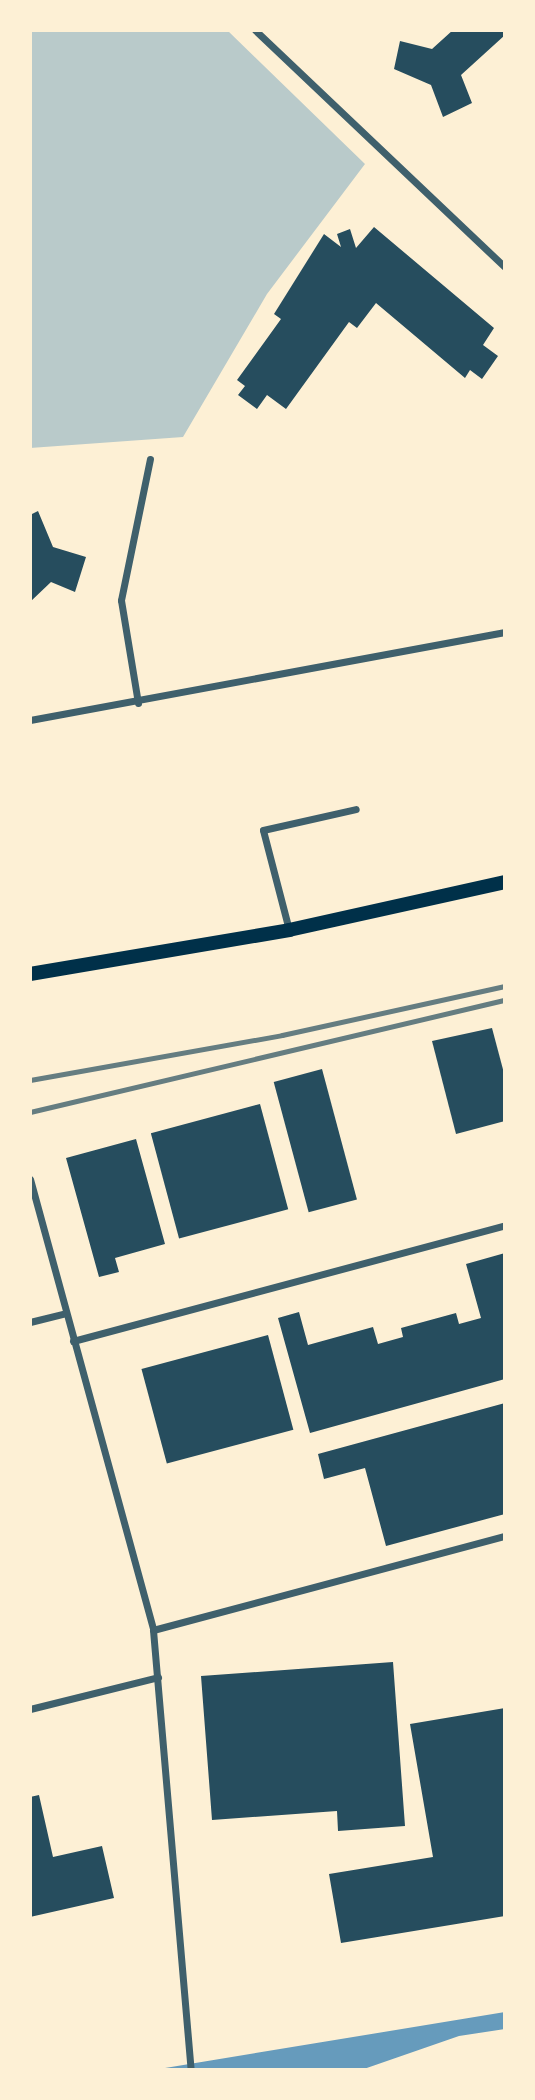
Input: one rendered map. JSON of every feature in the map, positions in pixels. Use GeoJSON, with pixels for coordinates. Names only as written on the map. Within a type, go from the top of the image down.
{"type":"FeatureCollection","features":[{"type":"Feature","properties":{"kind":"main road"},"geometry":{"type":"LineString","coordinates":[[30,974],[289,930],[505,882]]}},
{"type":"Feature","properties":{"kind":"street"},"geometry":{"type":"LineString","coordinates":[[255,30],[505,267]]}},
{"type":"Feature","properties":{"kind":"street"},"geometry":{"type":"LineString","coordinates":[[138,703],[121,600],[150,459]]}},
{"type":"Feature","properties":{"kind":"street"},"geometry":{"type":"LineString","coordinates":[[30,720],[138,703],[505,632]]}},
{"type":"Feature","properties":{"kind":"street"},"geometry":{"type":"LineString","coordinates":[[289,930],[263,830],[356,809]]}},
{"type":"Feature","properties":{"kind":"street"},"geometry":{"type":"LineString","coordinates":[[30,1179],[153,1630],[191,2070]]}},
{"type":"Feature","properties":{"kind":"street"},"geometry":{"type":"LineString","coordinates":[[73,1341],[505,1224]]}},
{"type":"Feature","properties":{"kind":"street"},"geometry":{"type":"LineString","coordinates":[[30,1322],[66,1313]]}},
{"type":"Feature","properties":{"kind":"street"},"geometry":{"type":"LineString","coordinates":[[153,1630],[505,1536]]}},
{"type":"Feature","properties":{"kind":"street"},"geometry":{"type":"LineString","coordinates":[[30,1709],[158,1677]]}},
{"type":"Feature","properties":{"kind":"shaded area"},"geometry":{"type":"Polygon","coordinates":[[[30,30],[227,30],[365,164],[267,294],[183,437],[30,448],[30,30]]]}},
{"type":"Feature","properties":{"kind":"water"},"geometry":{"type":"Polygon","coordinates":[[[505,2012],[505,2029],[459,2036],[361,2070],[153,2070],[505,2012]]]}},
{"type":"Feature","properties":{"kind":"building"},"geometry":{"type":"Polygon","coordinates":[[[453,30],[505,30],[505,35],[461,75],[472,103],[443,117],[431,85],[394,69],[400,41],[432,49],[453,30]]]}},
{"type":"Feature","properties":{"kind":"building"},"geometry":{"type":"Polygon","coordinates":[[[374,227],[494,328],[483,345],[498,356],[482,379],[470,370],[465,378],[376,303],[357,328],[349,322],[286,409],[267,395],[257,409],[238,395],[245,386],[237,380],[281,319],[274,314],[324,234],[341,247],[337,234],[350,229],[356,248],[374,227]]]}},
{"type":"Feature","properties":{"kind":"building"},"geometry":{"type":"Polygon","coordinates":[[[38,511],[53,547],[86,557],[75,592],[51,582],[30,602],[30,515],[38,511]]]}},
{"type":"Feature","properties":{"kind":"building"},"geometry":{"type":"Polygon","coordinates":[[[492,1028],[505,1077],[505,1121],[456,1134],[432,1041],[492,1028]]]}},
{"type":"Feature","properties":{"kind":"building"},"geometry":{"type":"Polygon","coordinates":[[[322,1069],[357,1199],[309,1212],[274,1082],[322,1069]]]}},
{"type":"Feature","properties":{"kind":"building"},"geometry":{"type":"Polygon","coordinates":[[[260,1104],[288,1209],[179,1239],[151,1133],[260,1104]]]}},
{"type":"Feature","properties":{"kind":"building"},"geometry":{"type":"Polygon","coordinates":[[[136,1139],[165,1244],[115,1258],[119,1272],[99,1277],[66,1158],[136,1139]]]}},
{"type":"Feature","properties":{"kind":"building"},"geometry":{"type":"Polygon","coordinates":[[[505,1253],[505,1379],[310,1433],[278,1318],[299,1312],[308,1345],[373,1327],[378,1344],[403,1337],[401,1328],[456,1313],[459,1324],[481,1318],[466,1264],[505,1253]]]}},
{"type":"Feature","properties":{"kind":"building"},"geometry":{"type":"Polygon","coordinates":[[[268,1335],[293,1430],[167,1464],[141,1369],[268,1335]]]}},
{"type":"Feature","properties":{"kind":"building"},"geometry":{"type":"Polygon","coordinates":[[[505,1403],[505,1514],[386,1546],[365,1468],[324,1479],[318,1454],[505,1403]]]}},
{"type":"Feature","properties":{"kind":"building"},"geometry":{"type":"Polygon","coordinates":[[[393,1662],[405,1826],[338,1831],[337,1811],[212,1820],[201,1676],[393,1662]]]}},
{"type":"Feature","properties":{"kind":"building"},"geometry":{"type":"Polygon","coordinates":[[[505,1708],[505,1916],[341,1943],[329,1874],[433,1857],[410,1724],[505,1708]]]}},
{"type":"Feature","properties":{"kind":"building"},"geometry":{"type":"Polygon","coordinates":[[[39,1795],[53,1857],[102,1846],[114,1898],[30,1917],[30,1797],[39,1795]]]}},
{"type":"Feature","properties":{"kind":"railway"},"geometry":{"type":"LineString","coordinates":[[30,1080],[282,1035],[505,986]]}},
{"type":"Feature","properties":{"kind":"railway"},"geometry":{"type":"LineString","coordinates":[[30,1112],[505,1000]]}}]}
